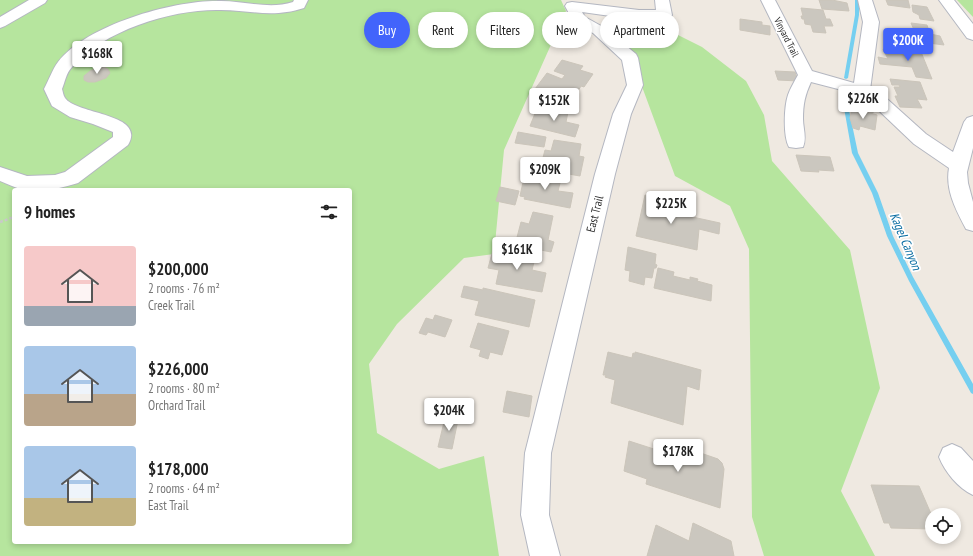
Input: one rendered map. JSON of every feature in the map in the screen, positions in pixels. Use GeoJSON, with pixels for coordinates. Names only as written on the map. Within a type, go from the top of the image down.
{"type":"FeatureCollection","features":[{"type":"Feature","properties":{"kind":"street"},"geometry":{"type":"LineString","coordinates":[[0,23],[40,0]]}},
{"type":"Feature","properties":{"kind":"street"},"geometry":{"type":"LineString","coordinates":[[0,174],[26,183],[55,182],[71,178],[122,140],[122,129],[99,119],[76,113],[58,102],[53,89],[65,63],[87,44],[123,26],[144,18],[171,12],[212,5],[255,8],[290,8],[299,5],[301,0]]}},
{"type":"Feature","properties":{"kind":"street","name":"East Trail"},"geometry":{"type":"LineString","coordinates":[[545,556],[535,515],[538,453],[605,174],[622,114],[635,85],[630,58],[598,30],[578,20],[572,6],[639,15],[664,15],[662,0]]}},
{"type":"Feature","properties":{"kind":"street","name":"Vinyard Trail"},"geometry":{"type":"LineString","coordinates":[[768,0],[806,75]]}},
{"type":"Feature","properties":{"kind":"street"},"geometry":{"type":"LineString","coordinates":[[861,93],[871,22],[865,0]]}},
{"type":"Feature","properties":{"kind":"street"},"geometry":{"type":"LineString","coordinates":[[946,0],[963,20],[973,35]]}},
{"type":"Feature","properties":{"kind":"street"},"geometry":{"type":"LineString","coordinates":[[796,142],[794,120],[796,96],[806,75],[844,85],[880,102],[920,139],[958,165]]}},
{"type":"Feature","properties":{"kind":"street"},"geometry":{"type":"LineString","coordinates":[[973,122],[958,165],[957,186],[964,207],[973,223]]}},
{"type":"Feature","properties":{"kind":"street"},"geometry":{"type":"LineString","coordinates":[[952,457],[973,481]]}},
{"type":"Feature","properties":{"kind":"path"},"geometry":{"type":"LineString","coordinates":[[0,222],[12,217]]}},
{"type":"Feature","properties":{"kind":"green space"},"geometry":{"type":"Polygon","coordinates":[[[0,0],[561,0],[566,12],[542,12],[542,48],[549,48],[504,150],[494,254],[464,258],[397,324],[369,364],[377,433],[439,469],[484,456],[499,556],[0,556],[0,0]]]}},
{"type":"Feature","properties":{"kind":"green space"},"geometry":{"type":"Polygon","coordinates":[[[957,0],[973,0],[973,17],[957,0]]]}},
{"type":"Feature","properties":{"kind":"green space"},"geometry":{"type":"Polygon","coordinates":[[[679,36],[702,47],[746,81],[764,115],[772,161],[850,250],[880,388],[841,491],[875,556],[764,556],[752,517],[749,249],[730,206],[675,176],[628,48],[679,48],[679,36]]]}},
{"type":"Feature","properties":{"kind":"building"},"geometry":{"type":"Polygon","coordinates":[[[819,0],[832,0],[847,3],[849,11],[822,9],[819,0]]]}},
{"type":"Feature","properties":{"kind":"building"},"geometry":{"type":"Polygon","coordinates":[[[886,0],[908,0],[910,8],[888,5],[886,0]]]}},
{"type":"Feature","properties":{"kind":"building"},"geometry":{"type":"Polygon","coordinates":[[[912,5],[927,7],[934,21],[920,19],[919,15],[913,12],[912,5]]]}},
{"type":"Feature","properties":{"kind":"building"},"geometry":{"type":"Polygon","coordinates":[[[801,8],[823,10],[826,19],[830,19],[833,26],[824,26],[826,33],[813,32],[811,25],[805,24],[804,19],[802,19],[801,16],[803,16],[801,8]]]}},
{"type":"Feature","properties":{"kind":"building"},"geometry":{"type":"Polygon","coordinates":[[[740,19],[762,22],[762,25],[770,26],[770,35],[740,30],[740,19]]]}},
{"type":"Feature","properties":{"kind":"building"},"geometry":{"type":"Polygon","coordinates":[[[911,23],[927,25],[930,34],[940,36],[944,45],[890,38],[888,31],[915,32],[911,23]]]}},
{"type":"Feature","properties":{"kind":"building"},"geometry":{"type":"Polygon","coordinates":[[[902,41],[917,43],[921,51],[905,50],[902,41]]]}},
{"type":"Feature","properties":{"kind":"building"},"geometry":{"type":"Polygon","coordinates":[[[883,49],[895,50],[897,54],[906,55],[905,50],[921,52],[932,79],[916,77],[912,67],[880,64],[878,57],[888,59],[883,49]]]}},
{"type":"Feature","properties":{"kind":"building"},"geometry":{"type":"Polygon","coordinates":[[[562,60],[583,66],[580,70],[593,74],[584,87],[581,86],[573,99],[571,98],[567,105],[532,93],[547,73],[562,79],[565,75],[554,71],[562,60]]]}},
{"type":"Feature","properties":{"kind":"building"},"geometry":{"type":"Polygon","coordinates":[[[104,67],[108,69],[110,73],[106,78],[95,82],[88,82],[84,80],[84,76],[90,71],[104,67]]]}},
{"type":"Feature","properties":{"kind":"building"},"geometry":{"type":"Polygon","coordinates":[[[775,71],[795,72],[798,81],[778,80],[775,71]]]}},
{"type":"Feature","properties":{"kind":"building"},"geometry":{"type":"Polygon","coordinates":[[[890,79],[920,82],[927,100],[917,99],[922,108],[900,107],[895,96],[898,96],[894,87],[900,87],[899,85],[892,85],[890,79]]]}},
{"type":"Feature","properties":{"kind":"building"},"geometry":{"type":"Polygon","coordinates":[[[856,98],[874,102],[873,113],[856,109],[856,98]]]}},
{"type":"Feature","properties":{"kind":"building"},"geometry":{"type":"Polygon","coordinates":[[[538,106],[568,112],[566,122],[579,125],[575,137],[530,126],[538,106]]]}},
{"type":"Feature","properties":{"kind":"building"},"geometry":{"type":"Polygon","coordinates":[[[852,108],[877,115],[875,130],[860,126],[859,130],[853,128],[850,118],[852,108]]]}},
{"type":"Feature","properties":{"kind":"building"},"geometry":{"type":"Polygon","coordinates":[[[518,132],[546,137],[544,147],[515,143],[518,132]]]}},
{"type":"Feature","properties":{"kind":"building"},"geometry":{"type":"Polygon","coordinates":[[[554,140],[581,144],[579,156],[584,157],[580,176],[540,169],[545,150],[551,151],[554,140]]]}},
{"type":"Feature","properties":{"kind":"building"},"geometry":{"type":"Polygon","coordinates":[[[796,155],[830,157],[834,171],[801,171],[796,155]]]}},
{"type":"Feature","properties":{"kind":"building"},"geometry":{"type":"Polygon","coordinates":[[[525,173],[561,179],[558,191],[573,193],[570,208],[524,199],[525,197],[520,196],[525,173]]]}},
{"type":"Feature","properties":{"kind":"building"},"geometry":{"type":"Polygon","coordinates":[[[500,187],[519,191],[515,205],[496,201],[500,187]]]}},
{"type":"Feature","properties":{"kind":"building"},"geometry":{"type":"Polygon","coordinates":[[[645,195],[667,200],[665,211],[720,223],[719,234],[699,229],[697,250],[636,236],[645,195]]]}},
{"type":"Feature","properties":{"kind":"building"},"geometry":{"type":"Polygon","coordinates":[[[533,212],[553,216],[548,240],[554,242],[551,252],[515,245],[521,222],[529,224],[533,212]]]}},
{"type":"Feature","properties":{"kind":"building"},"geometry":{"type":"Polygon","coordinates":[[[628,247],[656,254],[656,268],[654,268],[652,278],[645,277],[644,285],[629,281],[630,271],[625,270],[628,247]]]}},
{"type":"Feature","properties":{"kind":"building"},"geometry":{"type":"Polygon","coordinates":[[[493,250],[535,258],[532,270],[546,273],[542,292],[496,284],[499,270],[488,268],[493,250]]]}},
{"type":"Feature","properties":{"kind":"building"},"geometry":{"type":"Polygon","coordinates":[[[658,268],[674,272],[673,276],[690,280],[690,277],[698,279],[697,281],[712,285],[711,301],[654,288],[658,268]]]}},
{"type":"Feature","properties":{"kind":"building"},"geometry":{"type":"Polygon","coordinates":[[[464,286],[483,290],[483,288],[535,300],[529,327],[475,315],[479,301],[461,297],[464,286]]]}},
{"type":"Feature","properties":{"kind":"building"},"geometry":{"type":"Polygon","coordinates":[[[435,315],[452,320],[445,337],[428,332],[426,335],[419,333],[426,318],[433,320],[435,315]]]}},
{"type":"Feature","properties":{"kind":"building"},"geometry":{"type":"Polygon","coordinates":[[[478,323],[509,331],[502,355],[490,352],[488,359],[479,356],[481,350],[470,347],[478,323]]]}},
{"type":"Feature","properties":{"kind":"building"},"geometry":{"type":"Polygon","coordinates":[[[608,352],[632,358],[633,353],[635,354],[635,352],[701,370],[699,390],[687,386],[683,425],[611,403],[615,380],[603,375],[608,352]]]}},
{"type":"Feature","properties":{"kind":"building"},"geometry":{"type":"Polygon","coordinates":[[[507,391],[532,396],[529,417],[503,412],[507,391]]]}},
{"type":"Feature","properties":{"kind":"building"},"geometry":{"type":"Polygon","coordinates":[[[451,413],[459,415],[452,449],[438,447],[444,422],[448,423],[451,413]]]}},
{"type":"Feature","properties":{"kind":"building"},"geometry":{"type":"Polygon","coordinates":[[[629,441],[688,460],[689,449],[718,459],[722,463],[724,469],[720,508],[646,484],[647,479],[624,471],[629,441]]]}},
{"type":"Feature","properties":{"kind":"building"},"geometry":{"type":"Polygon","coordinates":[[[871,485],[919,486],[929,508],[925,508],[925,529],[891,528],[889,523],[884,523],[871,485]]]}},
{"type":"Feature","properties":{"kind":"building"},"geometry":{"type":"Polygon","coordinates":[[[693,523],[731,541],[734,556],[647,556],[656,525],[689,541],[693,523]]]}},
{"type":"Feature","properties":{"kind":"waterway","name":"Kagel Canyon"},"geometry":{"type":"LineString","coordinates":[[846,78],[857,15],[857,0]]}},
{"type":"Feature","properties":{"kind":"waterway","name":"Kagel Canyon"},"geometry":{"type":"LineString","coordinates":[[843,91],[855,153],[875,193],[890,236],[911,279],[973,391]]}}]}
